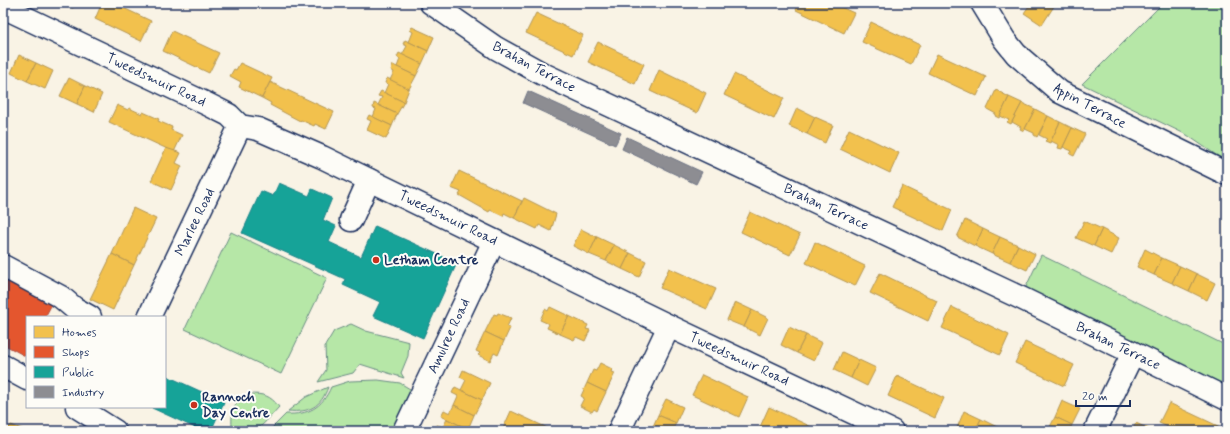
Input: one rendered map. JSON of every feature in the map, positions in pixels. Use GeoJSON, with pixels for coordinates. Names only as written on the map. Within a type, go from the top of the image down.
{"type":"FeatureCollection","features":[{"type":"Feature","properties":{"kind":"street","name":"Brahan Terrace"},"geometry":{"type":"LineString","coordinates":[[431,3],[496,48],[543,74],[1021,298],[1227,399]]}},
{"type":"Feature","properties":{"kind":"street","name":"Appin Terrace"},"geometry":{"type":"LineString","coordinates":[[982,3],[1004,40],[1014,51],[1057,89],[1072,99],[1227,174]]}},
{"type":"Feature","properties":{"kind":"street","name":"Tweedsmuir Road"},"geometry":{"type":"LineString","coordinates":[[3,8],[209,105],[229,115],[240,126],[258,129],[369,180],[669,326],[892,431]]}},
{"type":"Feature","properties":{"kind":"street","name":"Marlee Road"},"geometry":{"type":"LineString","coordinates":[[149,316],[240,126]]}},
{"type":"Feature","properties":{"kind":"street"},"geometry":{"type":"LineString","coordinates":[[352,220],[369,180]]}},
{"type":"Feature","properties":{"kind":"street","name":"Amulree Road"},"geometry":{"type":"LineString","coordinates":[[404,431],[494,240]]}},
{"type":"Feature","properties":{"kind":"street"},"geometry":{"type":"LineString","coordinates":[[3,266],[61,298],[88,316]]}},
{"type":"Feature","properties":{"kind":"street"},"geometry":{"type":"LineString","coordinates":[[619,431],[669,326]]}},
{"type":"Feature","properties":{"kind":"street"},"geometry":{"type":"LineString","coordinates":[[1095,431],[1133,353]]}},
{"type":"Feature","properties":{"kind":"street"},"geometry":{"type":"LineString","coordinates":[[3,366],[26,378]]}},
{"type":"Feature","properties":{"kind":"street"},"geometry":{"type":"LineString","coordinates":[[79,408],[106,419]]}},
{"type":"Feature","properties":{"kind":"green space"},"geometry":{"type":"Polygon","coordinates":[[[1163,3],[1227,3],[1227,160],[1222,159],[1187,135],[1082,84],[1163,3]]]}},
{"type":"Feature","properties":{"kind":"green space"},"geometry":{"type":"Polygon","coordinates":[[[231,232],[327,278],[281,374],[185,329],[231,232]]]}},
{"type":"Feature","properties":{"kind":"green space"},"geometry":{"type":"Polygon","coordinates":[[[1041,255],[1227,346],[1227,386],[1025,289],[1041,255]]]}},
{"type":"Feature","properties":{"kind":"green space"},"geometry":{"type":"Polygon","coordinates":[[[351,324],[366,331],[409,342],[408,356],[401,373],[404,378],[360,364],[353,373],[318,382],[326,370],[325,346],[334,331],[351,324]]]}},
{"type":"Feature","properties":{"kind":"green space"},"geometry":{"type":"Polygon","coordinates":[[[378,380],[400,383],[415,392],[396,431],[269,431],[286,414],[301,413],[313,409],[319,405],[331,387],[350,381],[378,380]]]}},
{"type":"Feature","properties":{"kind":"green space"},"geometry":{"type":"Polygon","coordinates":[[[328,387],[318,404],[308,410],[288,411],[306,397],[328,387]]]}},
{"type":"Feature","properties":{"kind":"green space"},"geometry":{"type":"Polygon","coordinates":[[[249,394],[266,396],[273,400],[279,407],[258,428],[247,431],[228,431],[232,427],[234,407],[240,400],[249,394]]]}},
{"type":"Feature","properties":{"kind":"building: Homes"},"geometry":{"type":"Polygon","coordinates":[[[62,3],[76,3],[73,8],[62,3]]]}},
{"type":"Feature","properties":{"kind":"building: Homes"},"geometry":{"type":"Polygon","coordinates":[[[102,3],[113,3],[151,21],[141,41],[95,19],[102,3]]]}},
{"type":"Feature","properties":{"kind":"building: Homes"},"geometry":{"type":"Polygon","coordinates":[[[799,3],[832,3],[854,13],[844,33],[796,10],[799,3]]]}},
{"type":"Feature","properties":{"kind":"building: Homes"},"geometry":{"type":"Polygon","coordinates":[[[1031,3],[1056,3],[1042,25],[1024,13],[1031,3]]]}},
{"type":"Feature","properties":{"kind":"building: Homes"},"geometry":{"type":"Polygon","coordinates":[[[536,13],[583,35],[573,55],[526,33],[536,13]]]}},
{"type":"Feature","properties":{"kind":"building: Homes"},"geometry":{"type":"Polygon","coordinates":[[[871,22],[920,45],[911,64],[862,42],[871,22]]]}},
{"type":"Feature","properties":{"kind":"building: Homes"},"geometry":{"type":"Polygon","coordinates":[[[412,27],[434,37],[428,51],[409,42],[413,32],[410,30],[412,27]]]}},
{"type":"Feature","properties":{"kind":"building: Homes"},"geometry":{"type":"Polygon","coordinates":[[[172,31],[219,53],[209,73],[163,51],[172,31]]]}},
{"type":"Feature","properties":{"kind":"building: Homes"},"geometry":{"type":"Polygon","coordinates":[[[405,40],[428,51],[422,64],[402,55],[407,46],[403,44],[405,40]]]}},
{"type":"Feature","properties":{"kind":"building: Homes"},"geometry":{"type":"Polygon","coordinates":[[[598,42],[644,64],[635,84],[588,62],[598,42]]]}},
{"type":"Feature","properties":{"kind":"building: Homes"},"geometry":{"type":"Polygon","coordinates":[[[399,53],[422,64],[416,76],[397,67],[400,59],[397,57],[399,53]]]}},
{"type":"Feature","properties":{"kind":"building: Homes"},"geometry":{"type":"Polygon","coordinates":[[[937,54],[986,77],[977,96],[928,73],[937,54]]]}},
{"type":"Feature","properties":{"kind":"building: Homes"},"geometry":{"type":"Polygon","coordinates":[[[19,55],[36,63],[27,81],[11,73],[19,55]]]}},
{"type":"Feature","properties":{"kind":"building: Homes"},"geometry":{"type":"Polygon","coordinates":[[[36,63],[53,71],[45,89],[27,81],[36,63]]]}},
{"type":"Feature","properties":{"kind":"building: Homes"},"geometry":{"type":"Polygon","coordinates":[[[240,63],[272,78],[262,98],[239,87],[241,82],[230,76],[240,63]]]}},
{"type":"Feature","properties":{"kind":"building: Homes"},"geometry":{"type":"Polygon","coordinates":[[[393,65],[416,76],[409,89],[390,80],[394,72],[391,70],[393,65]]]}},
{"type":"Feature","properties":{"kind":"building: Homes"},"geometry":{"type":"Polygon","coordinates":[[[659,70],[706,93],[697,113],[650,91],[659,70]]]}},
{"type":"Feature","properties":{"kind":"building: Homes"},"geometry":{"type":"Polygon","coordinates":[[[734,74],[784,98],[774,119],[724,95],[734,74]]]}},
{"type":"Feature","properties":{"kind":"building: Homes"},"geometry":{"type":"Polygon","coordinates":[[[69,78],[85,86],[77,104],[60,96],[69,78]]]}},
{"type":"Feature","properties":{"kind":"building: Homes"},"geometry":{"type":"Polygon","coordinates":[[[387,78],[409,89],[404,102],[384,93],[388,84],[385,83],[387,78]]]}},
{"type":"Feature","properties":{"kind":"building: Homes"},"geometry":{"type":"Polygon","coordinates":[[[270,82],[334,112],[326,129],[315,124],[314,126],[301,120],[300,121],[270,105],[271,103],[262,98],[270,82]]]}},
{"type":"Feature","properties":{"kind":"building: Homes"},"geometry":{"type":"Polygon","coordinates":[[[85,86],[102,94],[94,112],[77,104],[85,86]]]}},
{"type":"Feature","properties":{"kind":"building: Homes"},"geometry":{"type":"Polygon","coordinates":[[[996,90],[1009,97],[999,118],[995,116],[996,114],[987,109],[996,90]]]}},
{"type":"Feature","properties":{"kind":"building: Homes"},"geometry":{"type":"Polygon","coordinates":[[[381,91],[404,102],[397,114],[378,105],[382,97],[378,96],[381,91]]]}},
{"type":"Feature","properties":{"kind":"building: Homes"},"geometry":{"type":"Polygon","coordinates":[[[1009,97],[1022,103],[1011,124],[1007,122],[1009,120],[1000,116],[1009,97]]]}},
{"type":"Feature","properties":{"kind":"building: Homes"},"geometry":{"type":"Polygon","coordinates":[[[374,103],[397,114],[392,126],[373,117],[376,109],[373,108],[374,103]]]}},
{"type":"Feature","properties":{"kind":"building: Homes"},"geometry":{"type":"Polygon","coordinates":[[[1022,103],[1035,109],[1024,131],[1020,129],[1021,127],[1012,122],[1022,103]]]}},
{"type":"Feature","properties":{"kind":"building: Homes"},"geometry":{"type":"Polygon","coordinates":[[[117,105],[128,110],[129,108],[142,114],[143,112],[159,119],[158,121],[172,127],[171,130],[182,135],[174,152],[109,122],[117,105]]]}},
{"type":"Feature","properties":{"kind":"building: Homes"},"geometry":{"type":"Polygon","coordinates":[[[797,108],[815,117],[807,134],[789,126],[797,108]]]}},
{"type":"Feature","properties":{"kind":"building: Homes"},"geometry":{"type":"Polygon","coordinates":[[[1035,109],[1048,116],[1037,137],[1034,133],[1025,129],[1035,109]]]}},
{"type":"Feature","properties":{"kind":"building: Homes"},"geometry":{"type":"Polygon","coordinates":[[[369,115],[392,126],[386,139],[367,130],[371,121],[367,119],[369,115]]]}},
{"type":"Feature","properties":{"kind":"building: Homes"},"geometry":{"type":"Polygon","coordinates":[[[1048,116],[1060,122],[1050,143],[1045,141],[1047,139],[1039,135],[1048,116]]]}},
{"type":"Feature","properties":{"kind":"building: Homes"},"geometry":{"type":"Polygon","coordinates":[[[815,117],[833,125],[825,143],[807,134],[815,117]]]}},
{"type":"Feature","properties":{"kind":"building: Homes"},"geometry":{"type":"Polygon","coordinates":[[[1060,122],[1072,128],[1062,149],[1058,148],[1059,145],[1051,141],[1060,122]]]}},
{"type":"Feature","properties":{"kind":"building: Homes"},"geometry":{"type":"Polygon","coordinates":[[[1072,128],[1085,134],[1074,156],[1070,154],[1072,151],[1063,147],[1072,128]]]}},
{"type":"Feature","properties":{"kind":"building: Homes"},"geometry":{"type":"Polygon","coordinates":[[[849,129],[899,153],[890,173],[840,149],[849,129]]]}},
{"type":"Feature","properties":{"kind":"building: Homes"},"geometry":{"type":"Polygon","coordinates":[[[3,147],[7,149],[3,156],[3,147]]]}},
{"type":"Feature","properties":{"kind":"building: Homes"},"geometry":{"type":"Polygon","coordinates":[[[166,148],[181,153],[176,163],[182,166],[171,190],[151,181],[166,148]]]}},
{"type":"Feature","properties":{"kind":"building: Homes"},"geometry":{"type":"Polygon","coordinates":[[[459,171],[522,201],[514,218],[504,213],[503,216],[490,210],[489,212],[459,195],[461,192],[451,188],[459,171]]]}},
{"type":"Feature","properties":{"kind":"building: Homes"},"geometry":{"type":"Polygon","coordinates":[[[902,186],[952,210],[943,231],[892,207],[902,186]]]}},
{"type":"Feature","properties":{"kind":"building: Homes"},"geometry":{"type":"Polygon","coordinates":[[[524,198],[556,214],[551,231],[539,225],[537,229],[514,218],[524,198]]]}},
{"type":"Feature","properties":{"kind":"building: Homes"},"geometry":{"type":"Polygon","coordinates":[[[133,208],[156,219],[134,265],[112,254],[133,208]]]}},
{"type":"Feature","properties":{"kind":"building: Homes"},"geometry":{"type":"Polygon","coordinates":[[[750,212],[800,235],[790,255],[741,232],[750,212]]]}},
{"type":"Feature","properties":{"kind":"building: Homes"},"geometry":{"type":"Polygon","coordinates":[[[965,220],[983,229],[975,246],[957,237],[965,220]]]}},
{"type":"Feature","properties":{"kind":"building: Homes"},"geometry":{"type":"Polygon","coordinates":[[[1084,221],[1102,229],[1094,246],[1076,238],[1084,221]]]}},
{"type":"Feature","properties":{"kind":"building: Homes"},"geometry":{"type":"Polygon","coordinates":[[[581,229],[597,237],[589,254],[573,246],[581,229]]]}},
{"type":"Feature","properties":{"kind":"building: Homes"},"geometry":{"type":"Polygon","coordinates":[[[983,229],[1000,237],[992,254],[975,246],[983,229]]]}},
{"type":"Feature","properties":{"kind":"building: Homes"},"geometry":{"type":"Polygon","coordinates":[[[1102,229],[1119,238],[1111,254],[1094,246],[1102,229]]]}},
{"type":"Feature","properties":{"kind":"building: Homes"},"geometry":{"type":"Polygon","coordinates":[[[597,237],[614,245],[606,261],[589,254],[597,237]]]}},
{"type":"Feature","properties":{"kind":"building: Homes"},"geometry":{"type":"Polygon","coordinates":[[[1000,237],[1018,245],[1010,262],[992,254],[1000,237]]]}},
{"type":"Feature","properties":{"kind":"building: Homes"},"geometry":{"type":"Polygon","coordinates":[[[815,242],[865,266],[855,286],[806,263],[815,242]]]}},
{"type":"Feature","properties":{"kind":"building: Homes"},"geometry":{"type":"Polygon","coordinates":[[[614,245],[630,253],[622,269],[606,261],[614,245]]]}},
{"type":"Feature","properties":{"kind":"building: Homes"},"geometry":{"type":"Polygon","coordinates":[[[1018,245],[1035,254],[1027,270],[1010,262],[1018,245]]]}},
{"type":"Feature","properties":{"kind":"building: Homes"},"geometry":{"type":"Polygon","coordinates":[[[1145,249],[1162,258],[1154,275],[1137,267],[1145,249]]]}},
{"type":"Feature","properties":{"kind":"building: Homes"},"geometry":{"type":"Polygon","coordinates":[[[630,253],[646,261],[639,277],[622,269],[630,253]]]}},
{"type":"Feature","properties":{"kind":"building: Homes"},"geometry":{"type":"Polygon","coordinates":[[[112,254],[134,265],[113,310],[90,299],[112,254]]]}},
{"type":"Feature","properties":{"kind":"building: Homes"},"geometry":{"type":"Polygon","coordinates":[[[1162,258],[1180,266],[1172,283],[1154,275],[1162,258]]]}},
{"type":"Feature","properties":{"kind":"building: Homes"},"geometry":{"type":"Polygon","coordinates":[[[1180,266],[1197,274],[1189,291],[1172,283],[1180,266]]]}},
{"type":"Feature","properties":{"kind":"building: Homes"},"geometry":{"type":"Polygon","coordinates":[[[669,268],[716,289],[707,309],[660,288],[669,268]]]}},
{"type":"Feature","properties":{"kind":"building: Homes"},"geometry":{"type":"Polygon","coordinates":[[[880,273],[937,301],[928,321],[870,293],[880,273]]]}},
{"type":"Feature","properties":{"kind":"building: Homes"},"geometry":{"type":"Polygon","coordinates":[[[1197,274],[1215,283],[1207,300],[1189,291],[1197,274]]]}},
{"type":"Feature","properties":{"kind":"building: Homes"},"geometry":{"type":"Polygon","coordinates":[[[735,302],[752,310],[744,327],[727,320],[735,302]]]}},
{"type":"Feature","properties":{"kind":"building: Homes"},"geometry":{"type":"Polygon","coordinates":[[[550,307],[569,316],[560,334],[547,328],[549,324],[540,320],[545,309],[548,311],[550,307]]]}},
{"type":"Feature","properties":{"kind":"building: Homes"},"geometry":{"type":"Polygon","coordinates":[[[952,307],[1009,335],[1000,355],[942,328],[952,307]]]}},
{"type":"Feature","properties":{"kind":"building: Homes"},"geometry":{"type":"Polygon","coordinates":[[[752,310],[768,318],[760,335],[744,327],[752,310]]]}},
{"type":"Feature","properties":{"kind":"building: Homes"},"geometry":{"type":"Polygon","coordinates":[[[498,313],[511,318],[507,327],[510,328],[504,341],[485,332],[494,314],[497,315],[498,313]]]}},
{"type":"Feature","properties":{"kind":"building: Homes"},"geometry":{"type":"Polygon","coordinates":[[[569,316],[588,325],[586,329],[590,330],[585,341],[576,337],[574,340],[560,334],[569,316]]]}},
{"type":"Feature","properties":{"kind":"building: Homes"},"geometry":{"type":"Polygon","coordinates":[[[789,327],[806,335],[797,353],[781,345],[789,327]]]}},
{"type":"Feature","properties":{"kind":"building: Homes"},"geometry":{"type":"Polygon","coordinates":[[[485,332],[504,341],[498,355],[494,353],[490,361],[478,355],[480,353],[476,351],[485,332]]]}},
{"type":"Feature","properties":{"kind":"building: Homes"},"geometry":{"type":"Polygon","coordinates":[[[806,335],[822,343],[814,361],[797,353],[806,335]]]}},
{"type":"Feature","properties":{"kind":"building: Homes"},"geometry":{"type":"Polygon","coordinates":[[[1025,342],[1074,365],[1064,386],[1015,363],[1025,342]]]}},
{"type":"Feature","properties":{"kind":"building: Homes"},"geometry":{"type":"Polygon","coordinates":[[[842,352],[859,360],[851,378],[834,370],[842,352]]]}},
{"type":"Feature","properties":{"kind":"building: Homes"},"geometry":{"type":"Polygon","coordinates":[[[859,360],[876,368],[867,386],[851,378],[859,360]]]}},
{"type":"Feature","properties":{"kind":"building: Homes"},"geometry":{"type":"Polygon","coordinates":[[[600,363],[612,369],[611,372],[615,373],[606,392],[587,383],[593,370],[596,371],[600,363]]]}},
{"type":"Feature","properties":{"kind":"building: Homes"},"geometry":{"type":"Polygon","coordinates":[[[463,370],[490,383],[482,400],[461,390],[466,380],[460,377],[463,370]]]}},
{"type":"Feature","properties":{"kind":"building: Homes"},"geometry":{"type":"Polygon","coordinates":[[[702,375],[748,397],[739,417],[692,395],[702,375]]]}},
{"type":"Feature","properties":{"kind":"building: Homes"},"geometry":{"type":"Polygon","coordinates":[[[897,376],[944,398],[935,418],[888,396],[897,376]]]}},
{"type":"Feature","properties":{"kind":"building: Homes"},"geometry":{"type":"Polygon","coordinates":[[[587,383],[606,392],[597,411],[594,409],[592,412],[580,406],[584,398],[581,396],[587,383]]]}},
{"type":"Feature","properties":{"kind":"building: Homes"},"geometry":{"type":"Polygon","coordinates":[[[455,387],[482,400],[474,415],[454,405],[458,396],[452,393],[455,387]]]}},
{"type":"Feature","properties":{"kind":"building: Homes"},"geometry":{"type":"Polygon","coordinates":[[[666,399],[683,407],[676,423],[658,415],[666,399]]]}},
{"type":"Feature","properties":{"kind":"building: Homes"},"geometry":{"type":"Polygon","coordinates":[[[1062,401],[1080,409],[1072,425],[1055,417],[1062,401]]]}},
{"type":"Feature","properties":{"kind":"building: Homes"},"geometry":{"type":"Polygon","coordinates":[[[1169,403],[1218,426],[1216,431],[1177,431],[1159,423],[1169,403]]]}},
{"type":"Feature","properties":{"kind":"building: Homes"},"geometry":{"type":"Polygon","coordinates":[[[454,405],[474,415],[468,429],[441,416],[444,410],[450,413],[454,405]]]}},
{"type":"Feature","properties":{"kind":"building: Homes"},"geometry":{"type":"Polygon","coordinates":[[[769,407],[816,429],[815,431],[767,431],[760,427],[769,407]]]}},
{"type":"Feature","properties":{"kind":"building: Homes"},"geometry":{"type":"Polygon","coordinates":[[[511,411],[554,431],[502,431],[511,411]]]}},
{"type":"Feature","properties":{"kind":"building: Homes"},"geometry":{"type":"Polygon","coordinates":[[[964,411],[981,419],[975,431],[963,431],[957,428],[964,411]]]}},
{"type":"Feature","properties":{"kind":"building: Homes"},"geometry":{"type":"Polygon","coordinates":[[[658,415],[676,423],[672,431],[651,431],[658,415]]]}},
{"type":"Feature","properties":{"kind":"building: Homes"},"geometry":{"type":"Polygon","coordinates":[[[1055,417],[1072,425],[1069,431],[1048,431],[1055,417]]]}},
{"type":"Feature","properties":{"kind":"building: Homes"},"geometry":{"type":"Polygon","coordinates":[[[447,419],[468,429],[467,431],[434,431],[437,425],[443,427],[447,419]]]}},
{"type":"Feature","properties":{"kind":"building: Homes"},"geometry":{"type":"Polygon","coordinates":[[[981,419],[997,427],[995,431],[975,431],[981,419]]]}},
{"type":"Feature","properties":{"kind":"building: Homes"},"geometry":{"type":"Polygon","coordinates":[[[1136,423],[1153,431],[1132,431],[1136,423]]]}},
{"type":"Feature","properties":{"kind":"building: Homes"},"geometry":{"type":"Polygon","coordinates":[[[3,424],[10,427],[11,425],[27,431],[3,431],[3,424]]]}},
{"type":"Feature","properties":{"kind":"building: Homes"},"geometry":{"type":"Polygon","coordinates":[[[997,427],[1005,431],[995,431],[997,427]]]}},
{"type":"Feature","properties":{"kind":"building: Shops"},"geometry":{"type":"Polygon","coordinates":[[[3,277],[52,304],[46,316],[26,316],[26,356],[3,344],[3,277]]]}},
{"type":"Feature","properties":{"kind":"building: Public","name":"Letham Centre"},"geometry":{"type":"Polygon","coordinates":[[[279,183],[309,196],[312,189],[332,198],[323,220],[336,226],[329,242],[361,257],[375,226],[457,263],[423,338],[373,316],[380,302],[343,285],[345,279],[242,233],[261,191],[273,196],[279,183]]]}},
{"type":"Feature","properties":{"kind":"building: Public","name":"Rannoch Day Centre"},"geometry":{"type":"Polygon","coordinates":[[[167,376],[224,402],[211,431],[202,431],[152,408],[166,408],[167,376]]]}},
{"type":"Feature","properties":{"kind":"building: Industry"},"geometry":{"type":"Polygon","coordinates":[[[528,91],[621,133],[615,145],[523,103],[528,91]]]}},
{"type":"Feature","properties":{"kind":"building: Industry"},"geometry":{"type":"Polygon","coordinates":[[[627,137],[702,172],[696,184],[622,149],[627,137]]]}},
{"type":"Feature","properties":{"kind":"place","name":"Letham Centre"},"geometry":{"type":"Point","coordinates":[376,260]}},
{"type":"Feature","properties":{"kind":"place","name":"Rannoch Day Centre"},"geometry":{"type":"Point","coordinates":[194,405]}}]}
